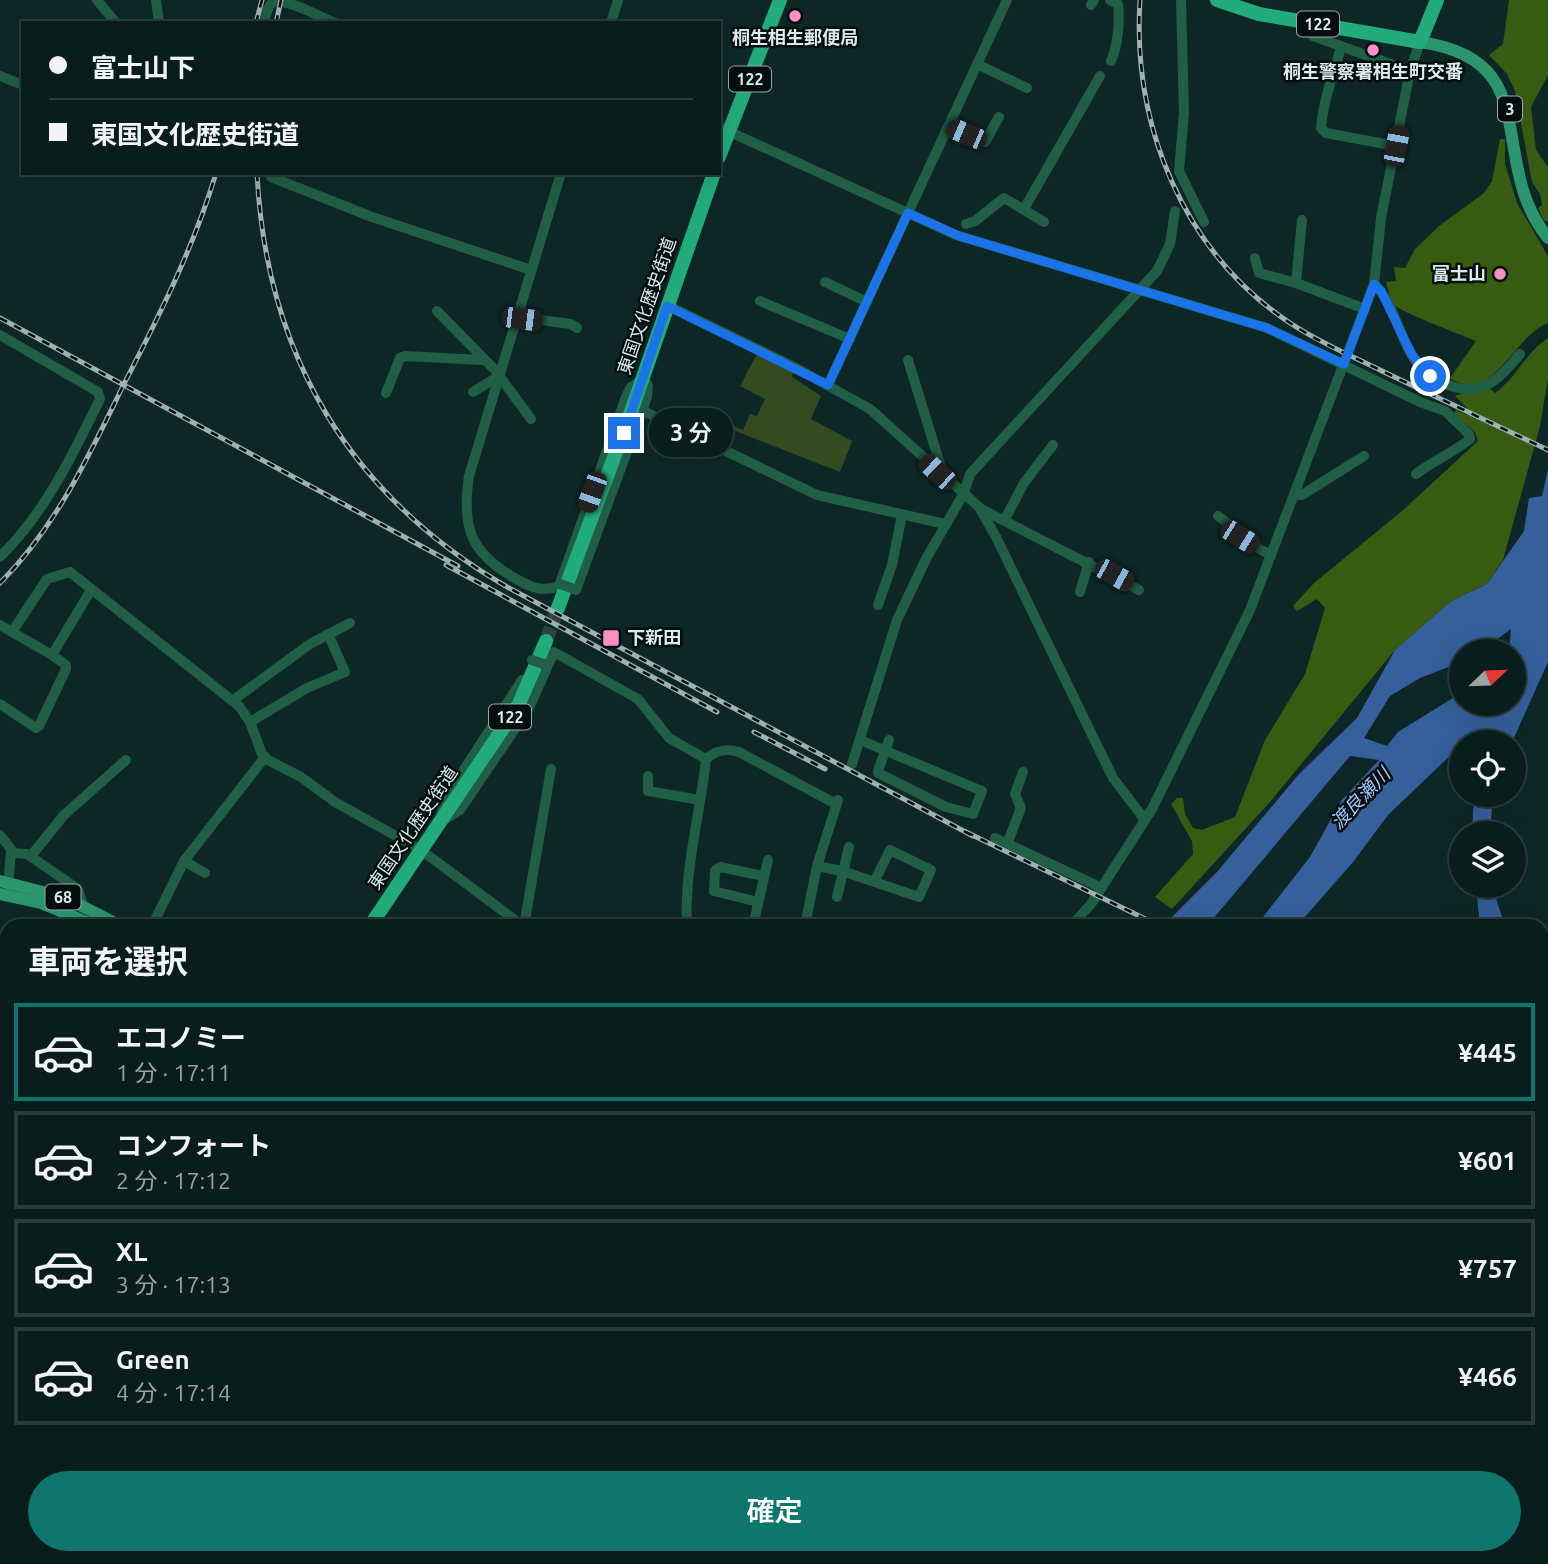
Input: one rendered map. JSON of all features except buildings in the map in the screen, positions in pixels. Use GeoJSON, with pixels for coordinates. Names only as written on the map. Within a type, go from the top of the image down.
{"type":"FeatureCollection","features":[{"type":"Feature","properties":{"kind":"highway","name":"122"},"geometry":{"type":"LineString","coordinates":[[724,129],[780,0]]}},
{"type":"Feature","properties":{"kind":"highway","name":"122"},"geometry":{"type":"LineString","coordinates":[[1217,0],[1259,14],[1420,42]]}},
{"type":"Feature","properties":{"kind":"highway"},"geometry":{"type":"LineString","coordinates":[[1420,42],[1437,0]]}},
{"type":"Feature","properties":{"kind":"highway","name":"東国文化歴史街道"},"geometry":{"type":"LineString","coordinates":[[558,608],[712,175]]}},
{"type":"Feature","properties":{"kind":"highway","name":"東国文化歴史街道"},"geometry":{"type":"LineString","coordinates":[[375,919],[517,706],[546,641]]}},
{"type":"Feature","properties":{"kind":"main road","name":"3"},"geometry":{"type":"LineString","coordinates":[[1420,42],[1471,55],[1499,80],[1509,106],[1520,180],[1539,227],[1548,238]]}},
{"type":"Feature","properties":{"kind":"main road","name":"68"},"geometry":{"type":"LineString","coordinates":[[4,888],[47,892],[108,919]]}},
{"type":"Feature","properties":{"kind":"main road","name":"68"},"geometry":{"type":"LineString","coordinates":[[4,888],[81,919]]}},
{"type":"Feature","properties":{"kind":"street"},"geometry":{"type":"LineString","coordinates":[[97,0],[114,21]]}},
{"type":"Feature","properties":{"kind":"street"},"geometry":{"type":"LineString","coordinates":[[156,0],[159,21]]}},
{"type":"Feature","properties":{"kind":"street"},"geometry":{"type":"LineString","coordinates":[[612,21],[618,0]]}},
{"type":"Feature","properties":{"kind":"street"},"geometry":{"type":"LineString","coordinates":[[828,385],[1007,0]]}},
{"type":"Feature","properties":{"kind":"street"},"geometry":{"type":"LineString","coordinates":[[1110,0],[1118,4],[1119,12],[1115,52],[1111,61]]}},
{"type":"Feature","properties":{"kind":"street"},"geometry":{"type":"LineString","coordinates":[[1181,0],[1184,113],[1179,171],[1204,222]]}},
{"type":"Feature","properties":{"kind":"street"},"geometry":{"type":"LineString","coordinates":[[265,21],[270,6],[280,2],[330,21]]}},
{"type":"Feature","properties":{"kind":"street"},"geometry":{"type":"LineString","coordinates":[[1310,22],[1309,31],[1313,36],[1410,71]]}},
{"type":"Feature","properties":{"kind":"street"},"geometry":{"type":"LineString","coordinates":[[1079,919],[1102,888],[1145,820],[1242,629],[1271,555],[1374,284],[1377,238],[1410,71],[1420,42]]}},
{"type":"Feature","properties":{"kind":"street"},"geometry":{"type":"LineString","coordinates":[[1341,47],[1331,89],[1323,105],[1321,128],[1326,132],[1396,146]]}},
{"type":"Feature","properties":{"kind":"street"},"geometry":{"type":"LineString","coordinates":[[976,64],[1027,88]]}},
{"type":"Feature","properties":{"kind":"street"},"geometry":{"type":"LineString","coordinates":[[0,76],[21,84]]}},
{"type":"Feature","properties":{"kind":"street"},"geometry":{"type":"LineString","coordinates":[[1024,209],[1100,76]]}},
{"type":"Feature","properties":{"kind":"street"},"geometry":{"type":"LineString","coordinates":[[948,127],[985,142],[999,117]]}},
{"type":"Feature","properties":{"kind":"street"},"geometry":{"type":"LineString","coordinates":[[724,129],[959,236],[1267,328],[1420,402],[1445,411],[1469,434],[1470,439],[1453,453],[1437,458],[1416,474]]}},
{"type":"Feature","properties":{"kind":"street"},"geometry":{"type":"LineString","coordinates":[[560,175],[469,475],[467,508],[473,542],[490,564],[530,587],[547,589],[561,584],[574,589],[643,411],[649,391],[642,377],[631,387],[614,430],[561,584]]}},
{"type":"Feature","properties":{"kind":"street"},"geometry":{"type":"LineString","coordinates":[[271,177],[372,218],[531,270]]}},
{"type":"Feature","properties":{"kind":"street"},"geometry":{"type":"LineString","coordinates":[[966,224],[975,221],[1004,198],[1044,222]]}},
{"type":"Feature","properties":{"kind":"street"},"geometry":{"type":"LineString","coordinates":[[959,236],[974,210]]}},
{"type":"Feature","properties":{"kind":"street"},"geometry":{"type":"LineString","coordinates":[[852,764],[897,620],[945,524],[964,493],[967,480],[977,465],[1142,290],[1167,254],[1175,211]]}},
{"type":"Feature","properties":{"kind":"street"},"geometry":{"type":"LineString","coordinates":[[1296,283],[1302,220]]}},
{"type":"Feature","properties":{"kind":"street"},"geometry":{"type":"LineString","coordinates":[[1255,258],[1259,273],[1296,283],[1365,309]]}},
{"type":"Feature","properties":{"kind":"street"},"geometry":{"type":"LineString","coordinates":[[825,282],[867,302]]}},
{"type":"Feature","properties":{"kind":"street"},"geometry":{"type":"LineString","coordinates":[[1374,284],[1417,364],[1435,379],[1464,390],[1478,389],[1500,376],[1520,354]]}},
{"type":"Feature","properties":{"kind":"street"},"geometry":{"type":"LineString","coordinates":[[760,301],[849,339]]}},
{"type":"Feature","properties":{"kind":"street"},"geometry":{"type":"LineString","coordinates":[[667,306],[828,385],[870,409],[979,508],[996,537],[1112,778],[1145,820]]}},
{"type":"Feature","properties":{"kind":"street"},"geometry":{"type":"LineString","coordinates":[[437,311],[499,376],[531,419]]}},
{"type":"Feature","properties":{"kind":"street"},"geometry":{"type":"LineString","coordinates":[[517,317],[570,324],[577,328]]}},
{"type":"Feature","properties":{"kind":"street"},"geometry":{"type":"LineString","coordinates":[[1,339],[98,392],[100,399],[54,488],[33,522],[13,547],[2,552]]}},
{"type":"Feature","properties":{"kind":"street"},"geometry":{"type":"LineString","coordinates":[[386,393],[400,358],[405,356],[482,360]]}},
{"type":"Feature","properties":{"kind":"street"},"geometry":{"type":"LineString","coordinates":[[908,360],[944,477]]}},
{"type":"Feature","properties":{"kind":"street"},"geometry":{"type":"LineString","coordinates":[[473,392],[499,376]]}},
{"type":"Feature","properties":{"kind":"street"},"geometry":{"type":"LineString","coordinates":[[643,411],[817,495],[945,524]]}},
{"type":"Feature","properties":{"kind":"street"},"geometry":{"type":"LineString","coordinates":[[1004,521],[1024,483],[1053,445]]}},
{"type":"Feature","properties":{"kind":"street"},"geometry":{"type":"LineString","coordinates":[[1294,495],[1302,495],[1364,456]]}},
{"type":"Feature","properties":{"kind":"street"},"geometry":{"type":"LineString","coordinates":[[979,508],[1089,562],[1139,590]]}},
{"type":"Feature","properties":{"kind":"street"},"geometry":{"type":"LineString","coordinates":[[878,605],[892,565],[902,515]]}},
{"type":"Feature","properties":{"kind":"street"},"geometry":{"type":"LineString","coordinates":[[1218,516],[1234,527],[1240,537],[1271,555]]}},
{"type":"Feature","properties":{"kind":"street"},"geometry":{"type":"LineString","coordinates":[[1080,592],[1089,562]]}},
{"type":"Feature","properties":{"kind":"street"},"geometry":{"type":"LineString","coordinates":[[12,632],[47,579],[70,572],[232,701],[250,722],[265,757],[301,777],[335,802],[421,850],[514,919]]}},
{"type":"Feature","properties":{"kind":"street"},"geometry":{"type":"LineString","coordinates":[[52,655],[91,590]]}},
{"type":"Feature","properties":{"kind":"street"},"geometry":{"type":"LineString","coordinates":[[232,701],[328,634],[349,623]]}},
{"type":"Feature","properties":{"kind":"street"},"geometry":{"type":"LineString","coordinates":[[0,625],[66,665],[36,728],[0,704]]}},
{"type":"Feature","properties":{"kind":"street"},"geometry":{"type":"LineString","coordinates":[[250,722],[307,688],[345,672],[328,634]]}},
{"type":"Feature","properties":{"kind":"street"},"geometry":{"type":"LineString","coordinates":[[439,823],[460,810],[529,708],[554,652],[638,699],[669,738],[706,760]]}},
{"type":"Feature","properties":{"kind":"street"},"geometry":{"type":"LineString","coordinates":[[439,823],[445,799],[519,688],[532,660],[547,666]]}},
{"type":"Feature","properties":{"kind":"street"},"geometry":{"type":"LineString","coordinates":[[860,740],[887,745],[982,791],[973,814],[946,807],[880,775],[878,771],[887,745]]}},
{"type":"Feature","properties":{"kind":"street"},"geometry":{"type":"LineString","coordinates":[[706,760],[723,750],[739,752],[837,802],[817,866],[806,919]]}},
{"type":"Feature","properties":{"kind":"street"},"geometry":{"type":"LineString","coordinates":[[155,919],[184,861],[265,757]]}},
{"type":"Feature","properties":{"kind":"street"},"geometry":{"type":"LineString","coordinates":[[31,856],[64,815],[126,760]]}},
{"type":"Feature","properties":{"kind":"street"},"geometry":{"type":"LineString","coordinates":[[688,919],[688,876],[706,760]]}},
{"type":"Feature","properties":{"kind":"street"},"geometry":{"type":"LineString","coordinates":[[524,919],[551,769]]}},
{"type":"Feature","properties":{"kind":"street"},"geometry":{"type":"LineString","coordinates":[[1007,844],[1021,808],[1015,794],[1023,772]]}},
{"type":"Feature","properties":{"kind":"street"},"geometry":{"type":"LineString","coordinates":[[648,776],[648,790],[700,800]]}},
{"type":"Feature","properties":{"kind":"street"},"geometry":{"type":"LineString","coordinates":[[0,835],[8,841],[12,853],[4,888]]}},
{"type":"Feature","properties":{"kind":"street"},"geometry":{"type":"LineString","coordinates":[[995,838],[1102,888]]}},
{"type":"Feature","properties":{"kind":"street"},"geometry":{"type":"LineString","coordinates":[[837,897],[849,846]]}},
{"type":"Feature","properties":{"kind":"street"},"geometry":{"type":"LineString","coordinates":[[817,866],[842,871],[874,882],[919,897],[931,870],[890,850],[874,882]]}},
{"type":"Feature","properties":{"kind":"street"},"geometry":{"type":"LineString","coordinates":[[12,853],[31,856],[78,889],[83,906]]}},
{"type":"Feature","properties":{"kind":"street"},"geometry":{"type":"LineString","coordinates":[[754,919],[768,860]]}},
{"type":"Feature","properties":{"kind":"street"},"geometry":{"type":"LineString","coordinates":[[184,861],[205,873]]}},
{"type":"Feature","properties":{"kind":"street"},"geometry":{"type":"LineString","coordinates":[[758,902],[714,891],[715,871],[720,867],[764,876]]}},
{"type":"Feature","properties":{"kind":"green space"},"geometry":{"type":"Polygon","coordinates":[[[1509,0],[1548,0],[1548,75],[1531,107],[1536,150],[1548,167],[1548,221],[1544,221],[1538,208],[1542,205],[1540,194],[1532,182],[1515,91],[1507,74],[1489,55],[1503,44],[1509,0]]]}},
{"type":"Feature","properties":{"kind":"green space"},"geometry":{"type":"Polygon","coordinates":[[[1500,139],[1505,139],[1505,164],[1517,203],[1548,256],[1548,323],[1535,330],[1490,377],[1478,383],[1465,384],[1450,378],[1476,341],[1397,307],[1392,302],[1386,282],[1396,281],[1394,267],[1405,268],[1415,249],[1439,226],[1484,193],[1492,181],[1500,139]]]}},
{"type":"Feature","properties":{"kind":"green space"},"geometry":{"type":"Polygon","coordinates":[[[1548,338],[1548,379],[1540,426],[1503,560],[1487,584],[1450,602],[1395,650],[1270,802],[1172,909],[1155,897],[1193,854],[1192,841],[1171,804],[1177,798],[1183,798],[1185,814],[1193,828],[1202,830],[1235,817],[1265,740],[1305,674],[1325,608],[1317,599],[1297,611],[1293,606],[1314,583],[1402,511],[1478,441],[1475,432],[1454,414],[1456,410],[1467,415],[1471,412],[1455,396],[1485,384],[1495,393],[1533,350],[1548,338]]]}},
{"type":"Feature","properties":{"kind":"green space"},"geometry":{"type":"Polygon","coordinates":[[[758,352],[794,371],[792,377],[821,396],[811,419],[852,441],[840,472],[733,430],[734,426],[743,430],[750,414],[757,416],[765,399],[740,386],[758,352]]]}},
{"type":"Feature","properties":{"kind":"water","name":"渡良瀬川"},"geometry":{"type":"Polygon","coordinates":[[[1548,469],[1548,662],[1526,711],[1526,639],[1510,639],[1511,629],[1497,639],[1449,639],[1449,667],[1420,678],[1390,696],[1364,738],[1387,746],[1398,732],[1449,700],[1449,716],[1524,716],[1517,730],[1449,730],[1449,757],[1388,815],[1353,862],[1303,919],[1261,919],[1310,857],[1341,801],[1379,760],[1350,756],[1213,919],[1170,919],[1217,872],[1299,774],[1357,718],[1395,650],[1450,602],[1487,584],[1524,531],[1529,498],[1542,496],[1548,469]]]}},
{"type":"Feature","properties":{"kind":"water"},"geometry":{"type":"Polygon","coordinates":[[[1473,807],[1492,807],[1491,821],[1473,821],[1473,807]]]}},
{"type":"Feature","properties":{"kind":"water"},"geometry":{"type":"Polygon","coordinates":[[[1477,898],[1496,898],[1503,919],[1479,919],[1477,898]]]}},
{"type":"Feature","properties":{"kind":"tunnel"},"geometry":{"type":"LineString","coordinates":[[546,641],[558,608]]}},
{"type":"Feature","properties":{"kind":"railway"},"geometry":{"type":"LineString","coordinates":[[257,21],[262,0]]}},
{"type":"Feature","properties":{"kind":"railway"},"geometry":{"type":"LineString","coordinates":[[276,21],[281,0]]}},
{"type":"Feature","properties":{"kind":"railway"},"geometry":{"type":"LineString","coordinates":[[1140,0],[1140,47],[1145,93],[1156,138],[1172,182],[1193,223],[1220,260],[1253,294],[1301,330],[1548,450]]}},
{"type":"Feature","properties":{"kind":"railway"},"geometry":{"type":"LineString","coordinates":[[0,583],[55,514],[84,463],[175,281],[215,175]]}},
{"type":"Feature","properties":{"kind":"railway"},"geometry":{"type":"LineString","coordinates":[[257,175],[264,239],[278,302],[299,360],[327,415],[362,465],[404,510],[453,552],[509,588],[973,836]]}},
{"type":"Feature","properties":{"kind":"railway"},"geometry":{"type":"LineString","coordinates":[[0,318],[458,566]]}},
{"type":"Feature","properties":{"kind":"railway"},"geometry":{"type":"LineString","coordinates":[[446,565],[717,712]]}},
{"type":"Feature","properties":{"kind":"railway"},"geometry":{"type":"LineString","coordinates":[[754,732],[825,769]]}},
{"type":"Feature","properties":{"kind":"railway"},"geometry":{"type":"LineString","coordinates":[[966,832],[1146,919]]}},
{"type":"Feature","properties":{"kind":"place","name":"桐生相生郵便局"},"geometry":{"type":"Point","coordinates":[795,16]}},
{"type":"Feature","properties":{"kind":"place","name":"桐生警察署相生町交番"},"geometry":{"type":"Point","coordinates":[1373,50]}},
{"type":"Feature","properties":{"kind":"place","name":"富士山"},"geometry":{"type":"Point","coordinates":[1500,274]}},
{"type":"Feature","properties":{"kind":"place","name":"下新田"},"geometry":{"type":"Point","coordinates":[611,638]}},
{"type":"Feature","properties":{"kind":"route"},"geometry":{"type":"LineString","coordinates":[[624,433],[667,306],[828,385],[908,213],[959,236],[1017,255],[1267,328],[1344,364],[1374,284],[1381,291],[1412,355],[1421,369],[1430,376]]}}]}
